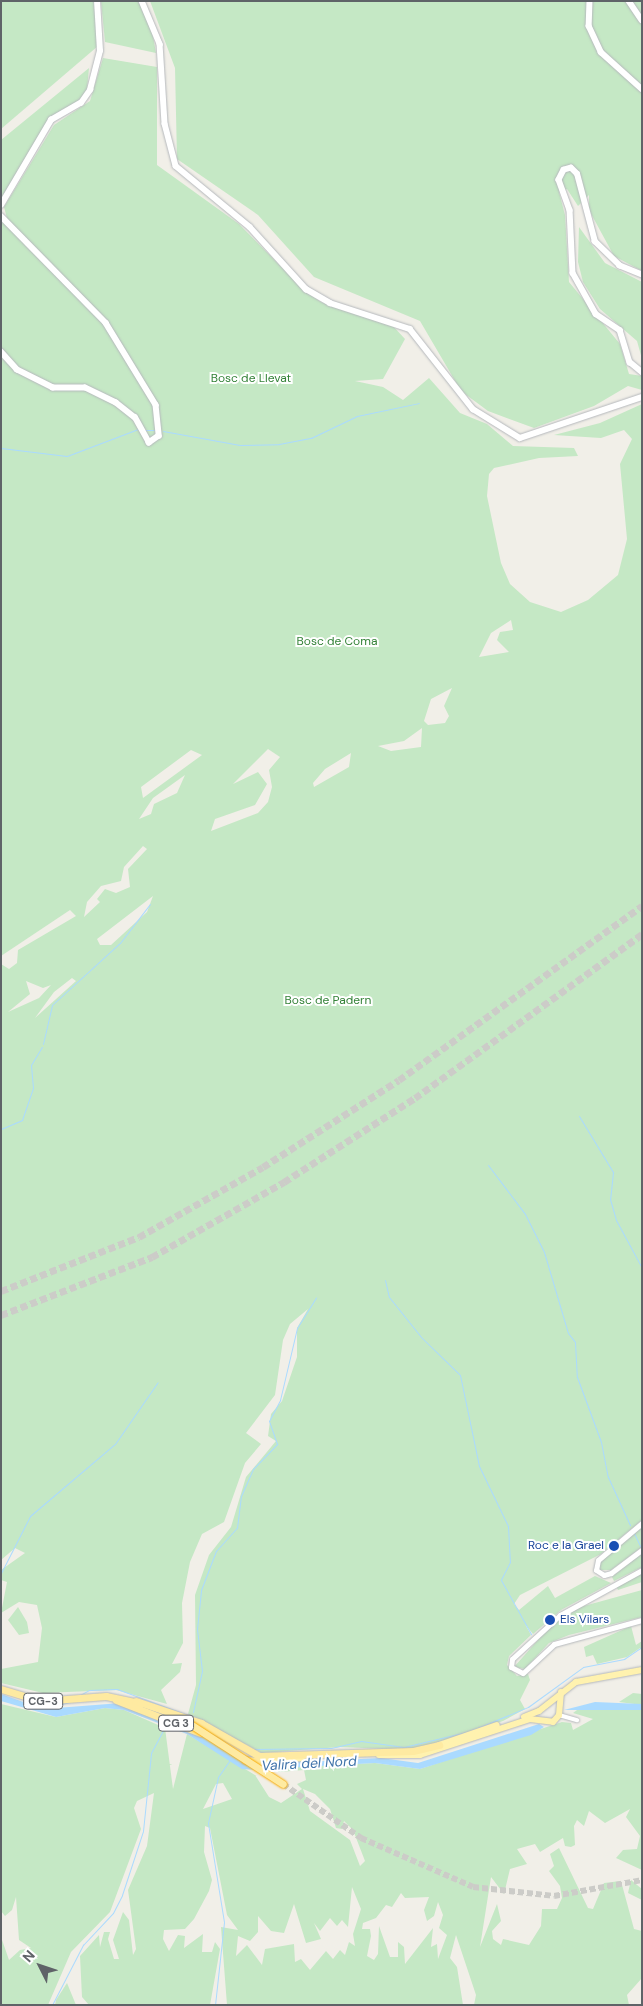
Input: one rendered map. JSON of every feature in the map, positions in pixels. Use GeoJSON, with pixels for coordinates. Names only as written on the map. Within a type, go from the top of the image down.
{"type":"FeatureCollection","features":[{"type":"Feature","properties":{"kind":"highway","name":"CG-3"},"geometry":{"type":"LineString","coordinates":[[1,1689],[41,1700],[86,1696],[136,1701],[187,1722],[283,1784]]}},
{"type":"Feature","properties":{"kind":"highway","name":"CG 3"},"geometry":{"type":"LineString","coordinates":[[86,1696],[136,1707],[200,1733],[240,1759],[260,1761]]}},
{"type":"Feature","properties":{"kind":"highway","name":"CG 3"},"geometry":{"type":"LineString","coordinates":[[136,1701],[201,1723],[259,1756],[413,1751],[440,1747]]}},
{"type":"Feature","properties":{"kind":"main road"},"geometry":{"type":"LineString","coordinates":[[1,205],[51,120],[81,103],[90,90],[100,51],[97,1]]}},
{"type":"Feature","properties":{"kind":"main road"},"geometry":{"type":"LineString","coordinates":[[142,1],[160,44],[165,124],[176,166],[250,227],[306,289],[330,303],[410,329],[472,409],[520,438],[642,397]]}},
{"type":"Feature","properties":{"kind":"main road"},"geometry":{"type":"LineString","coordinates":[[590,1],[589,26],[601,52],[642,88]]}},
{"type":"Feature","properties":{"kind":"main road"},"geometry":{"type":"LineString","coordinates":[[630,1],[642,20]]}},
{"type":"Feature","properties":{"kind":"main road"},"geometry":{"type":"LineString","coordinates":[[642,275],[620,266],[595,242],[577,174],[571,168],[564,170],[559,180],[570,210],[573,273],[596,314],[620,330],[630,362],[642,372]]}},
{"type":"Feature","properties":{"kind":"main road"},"geometry":{"type":"LineString","coordinates":[[1,216],[106,323],[156,405],[160,436],[149,443],[135,418],[116,403],[85,388],[53,388],[17,370],[1,352]]}},
{"type":"Feature","properties":{"kind":"main road"},"geometry":{"type":"LineString","coordinates":[[522,1720],[545,1707],[561,1692],[576,1682],[642,1670]]}},
{"type":"Feature","properties":{"kind":"main road"},"geometry":{"type":"LineString","coordinates":[[545,1707],[545,1722],[553,1722],[559,1714],[561,1692]]}},
{"type":"Feature","properties":{"kind":"main road"},"geometry":{"type":"LineString","coordinates":[[545,1707],[559,1714]]}},
{"type":"Feature","properties":{"kind":"main road","name":"CG 3"},"geometry":{"type":"LineString","coordinates":[[260,1761],[414,1756],[522,1720],[545,1722]]}},
{"type":"Feature","properties":{"kind":"street"},"geometry":{"type":"LineString","coordinates":[[640,1551],[607,1575],[596,1570],[598,1560],[642,1523]]}},
{"type":"Feature","properties":{"kind":"street"},"geometry":{"type":"LineString","coordinates":[[642,1570],[560,1615],[512,1659],[511,1667],[523,1673],[554,1644],[642,1620]]}},
{"type":"Feature","properties":{"kind":"street"},"geometry":{"type":"LineString","coordinates":[[559,1714],[577,1720]]}},
{"type":"Feature","properties":{"kind":"green space"},"geometry":{"type":"Polygon","coordinates":[[[1,1],[94,1],[98,46],[1,129],[1,1]]]}},
{"type":"Feature","properties":{"kind":"green space"},"geometry":{"type":"Polygon","coordinates":[[[101,1],[139,1],[151,25],[156,53],[105,42],[101,1]]]}},
{"type":"Feature","properties":{"kind":"green space"},"geometry":{"type":"Polygon","coordinates":[[[150,1],[642,1],[642,271],[614,256],[589,210],[589,195],[578,206],[567,189],[559,192],[565,215],[569,282],[620,344],[629,374],[642,376],[642,390],[628,386],[594,406],[534,428],[488,411],[461,391],[420,321],[314,277],[258,215],[177,159],[175,68],[150,1]]]}},
{"type":"Feature","properties":{"kind":"green space"},"geometry":{"type":"Polygon","coordinates":[[[103,58],[157,67],[157,165],[239,224],[306,292],[321,302],[392,325],[405,339],[383,379],[355,381],[383,387],[403,400],[429,378],[460,413],[487,424],[513,446],[574,448],[578,456],[539,458],[494,468],[489,474],[487,496],[501,563],[510,584],[530,602],[561,612],[588,600],[618,575],[627,539],[620,464],[632,439],[624,430],[601,438],[554,435],[600,423],[642,404],[642,1520],[601,1554],[520,1595],[514,1604],[519,1610],[548,1586],[555,1598],[595,1576],[611,1583],[561,1610],[533,1634],[525,1624],[531,1635],[509,1656],[507,1665],[517,1676],[528,1674],[530,1680],[520,1700],[525,1709],[503,1721],[413,1750],[340,1747],[262,1753],[188,1714],[196,1685],[195,1595],[209,1555],[231,1527],[246,1477],[276,1441],[268,1436],[271,1414],[282,1401],[297,1357],[297,1328],[308,1309],[290,1324],[283,1340],[275,1395],[246,1433],[261,1444],[245,1463],[224,1522],[202,1534],[190,1562],[182,1603],[183,1643],[172,1664],[182,1663],[180,1672],[161,1690],[167,1704],[116,1690],[43,1693],[1,1683],[1,1669],[38,1662],[42,1628],[37,1605],[19,1602],[1,1613],[7,1582],[1,1580],[1,1570],[25,1553],[15,1548],[1,1560],[1,964],[9,969],[17,963],[18,950],[76,916],[70,910],[1,956],[1,221],[29,241],[8,222],[4,207],[54,125],[90,101],[103,58]],[[511,620],[491,633],[479,657],[509,652],[497,640],[500,632],[513,630],[511,620]],[[452,688],[431,699],[424,721],[428,725],[445,723],[449,716],[444,706],[452,688]],[[422,728],[404,741],[378,746],[391,751],[421,747],[422,728]],[[268,749],[233,784],[258,772],[267,784],[255,805],[215,819],[211,831],[258,813],[268,802],[272,787],[269,770],[280,757],[268,749]],[[191,750],[141,787],[143,798],[202,755],[191,750]],[[351,753],[325,769],[313,783],[314,787],[349,767],[351,753]],[[185,775],[153,798],[139,819],[151,814],[154,804],[177,793],[185,775]],[[143,846],[124,867],[121,881],[101,886],[87,902],[84,917],[100,902],[97,899],[105,889],[116,893],[130,887],[128,869],[147,849],[143,846]],[[153,896],[97,939],[100,945],[111,945],[147,912],[153,896]],[[72,978],[54,992],[35,1018],[76,981],[72,978]],[[26,981],[30,994],[8,1012],[39,998],[51,985],[43,988],[26,981]]]}},
{"type":"Feature","properties":{"kind":"green space"},"geometry":{"type":"Polygon","coordinates":[[[89,68],[87,89],[79,102],[50,121],[1,201],[1,140],[89,68]]]}},
{"type":"Feature","properties":{"kind":"green space"},"geometry":{"type":"Polygon","coordinates":[[[579,227],[605,263],[642,282],[642,359],[637,341],[600,309],[583,282],[578,262],[579,227]]]}},
{"type":"Feature","properties":{"kind":"green space"},"geometry":{"type":"Polygon","coordinates":[[[642,1526],[642,1547],[611,1570],[600,1570],[600,1562],[642,1526]]]}},
{"type":"Feature","properties":{"kind":"green space"},"geometry":{"type":"Polygon","coordinates":[[[642,1553],[642,1567],[614,1581],[612,1577],[642,1553]]]}},
{"type":"Feature","properties":{"kind":"green space"},"geometry":{"type":"Polygon","coordinates":[[[642,1572],[642,1582],[618,1590],[616,1586],[642,1572]]]}},
{"type":"Feature","properties":{"kind":"green space"},"geometry":{"type":"Polygon","coordinates":[[[642,1590],[642,1617],[569,1635],[549,1643],[525,1669],[514,1667],[554,1622],[573,1609],[642,1590]]]}},
{"type":"Feature","properties":{"kind":"green space"},"geometry":{"type":"Polygon","coordinates":[[[18,1607],[27,1622],[29,1633],[19,1635],[8,1620],[18,1607]]]}},
{"type":"Feature","properties":{"kind":"green space"},"geometry":{"type":"Polygon","coordinates":[[[631,1626],[636,1645],[642,1641],[642,1652],[640,1648],[627,1657],[597,1664],[593,1655],[586,1657],[584,1647],[631,1626]]]}},
{"type":"Feature","properties":{"kind":"green space"},"geometry":{"type":"Polygon","coordinates":[[[633,1693],[642,1694],[642,1705],[619,1702],[633,1693]]]}},
{"type":"Feature","properties":{"kind":"green space"},"geometry":{"type":"Polygon","coordinates":[[[1,1704],[56,1717],[105,1708],[124,1710],[165,1728],[173,1789],[187,1734],[255,1775],[269,1797],[281,1803],[302,1789],[297,1784],[306,1780],[304,1770],[279,1772],[275,1768],[375,1763],[420,1769],[562,1722],[571,1723],[573,1730],[593,1719],[573,1713],[577,1710],[642,1710],[642,1870],[616,1858],[623,1850],[637,1849],[640,1836],[626,1817],[630,1809],[605,1823],[589,1811],[584,1826],[577,1820],[574,1826],[575,1845],[571,1847],[565,1846],[563,1838],[540,1852],[535,1844],[517,1849],[527,1864],[510,1869],[504,1894],[491,1877],[480,1947],[497,1904],[501,1921],[492,1931],[493,1939],[501,1945],[503,1939],[529,1945],[541,1926],[542,1909],[557,1909],[562,1898],[560,1886],[549,1871],[554,1866],[550,1854],[559,1848],[588,1908],[593,1909],[604,1883],[621,1881],[634,1929],[642,1931],[642,1978],[627,1995],[629,2005],[474,2005],[476,1995],[456,1935],[450,1958],[457,1967],[463,2005],[227,2005],[221,1927],[238,1930],[227,1915],[210,1828],[205,1826],[204,1852],[212,1880],[209,1891],[194,1919],[185,1929],[164,1930],[163,1939],[169,1951],[178,1935],[185,1936],[184,1948],[203,1934],[202,1952],[212,1952],[215,1942],[220,1949],[210,2005],[89,2005],[82,1997],[80,1956],[99,1935],[100,1947],[104,1932],[110,1932],[108,1939],[114,1959],[119,1959],[113,1940],[123,1912],[129,1920],[133,1955],[136,1949],[128,1890],[147,1846],[154,1793],[137,1801],[134,1808],[141,1829],[110,1912],[71,1952],[48,2005],[1,2005],[1,1937],[9,1960],[20,1950],[31,1948],[19,1940],[16,1897],[12,1910],[5,1916],[1,1911],[1,1704]],[[223,1783],[216,1784],[203,1809],[232,1799],[223,1783]],[[303,1789],[310,1811],[350,1840],[360,1866],[365,1861],[353,1830],[344,1821],[342,1829],[336,1828],[330,1809],[315,1794],[303,1789]],[[352,1887],[348,1927],[342,1920],[337,1926],[330,1918],[320,1931],[314,1923],[321,1939],[306,1943],[294,1904],[284,1933],[271,1931],[258,1916],[258,1932],[250,1941],[238,1936],[236,1956],[247,1945],[262,1965],[265,1949],[294,1944],[295,1962],[301,1959],[310,1970],[326,1951],[333,1959],[340,1950],[345,1955],[349,1942],[355,1946],[353,1934],[361,1909],[352,1887]],[[401,1893],[392,1907],[386,1905],[376,1918],[363,1923],[362,1929],[370,1929],[371,1936],[367,1956],[374,1960],[378,1954],[379,1926],[390,1957],[398,1957],[398,1942],[404,1947],[405,1964],[433,1928],[431,1947],[437,1944],[438,1959],[447,1935],[439,1928],[443,1915],[438,1902],[434,1916],[427,1921],[424,1910],[429,1897],[405,1898],[401,1893]]]}},
{"type":"Feature","properties":{"kind":"green space"},"geometry":{"type":"Polygon","coordinates":[[[631,1880],[642,1889],[642,1900],[628,1893],[631,1880]]]}},
{"type":"Feature","properties":{"kind":"green space"},"geometry":{"type":"Polygon","coordinates":[[[67,1983],[76,2005],[55,2005],[56,2000],[67,1983]]]}},
{"type":"Feature","properties":{"kind":"water"},"geometry":{"type":"Polygon","coordinates":[[[1,1694],[43,1709],[121,1703],[201,1736],[257,1770],[242,1769],[187,1734],[124,1710],[105,1708],[56,1717],[1,1701],[1,1694]]]}},
{"type":"Feature","properties":{"kind":"water"},"geometry":{"type":"Polygon","coordinates":[[[595,1702],[642,1704],[642,1710],[564,1710],[595,1702]]]}},
{"type":"Feature","properties":{"kind":"water","name":"Valira del Nord"},"geometry":{"type":"Polygon","coordinates":[[[539,1724],[544,1727],[531,1735],[420,1769],[375,1763],[268,1769],[261,1764],[381,1758],[418,1763],[539,1724]]]}},
{"type":"Feature","properties":{"kind":"waterway"},"geometry":{"type":"LineString","coordinates":[[163,431],[240,445],[279,444],[311,438],[357,416],[419,403]]}},
{"type":"Feature","properties":{"kind":"waterway"},"geometry":{"type":"LineString","coordinates":[[1,448],[67,456],[138,429]]}},
{"type":"Feature","properties":{"kind":"waterway"},"geometry":{"type":"LineString","coordinates":[[144,430],[157,430]]}},
{"type":"Feature","properties":{"kind":"waterway"},"geometry":{"type":"LineString","coordinates":[[43,1044],[52,1005],[120,943],[150,904]]}},
{"type":"Feature","properties":{"kind":"waterway"},"geometry":{"type":"LineString","coordinates":[[1,1129],[22,1120],[33,1088],[31,1065],[42,1047]]}},
{"type":"Feature","properties":{"kind":"waterway"},"geometry":{"type":"LineString","coordinates":[[579,1116],[613,1172],[610,1199],[616,1220],[642,1268]]}},
{"type":"Feature","properties":{"kind":"waterway"},"geometry":{"type":"LineString","coordinates":[[488,1165],[525,1214],[544,1252],[568,1333],[575,1342],[577,1377],[601,1442],[608,1477],[630,1525]]}},
{"type":"Feature","properties":{"kind":"waterway"},"geometry":{"type":"LineString","coordinates":[[385,1280],[389,1297],[421,1337],[460,1375],[479,1466],[508,1526],[510,1562],[501,1580],[531,1634]]}},
{"type":"Feature","properties":{"kind":"waterway"},"geometry":{"type":"LineString","coordinates":[[193,1712],[202,1671],[197,1629],[201,1590],[216,1551],[237,1528],[241,1496],[253,1469],[277,1444],[269,1421],[280,1400],[297,1328],[316,1297]]}},
{"type":"Feature","properties":{"kind":"waterway"},"geometry":{"type":"LineString","coordinates":[[1,1573],[30,1516],[115,1444],[158,1382]]}},
{"type":"Feature","properties":{"kind":"waterway"},"geometry":{"type":"LineString","coordinates":[[634,1533],[641,1548]]}},
{"type":"Feature","properties":{"kind":"waterway"},"geometry":{"type":"LineString","coordinates":[[470,1731],[528,1707],[583,1667],[624,1659],[642,1647]]}},
{"type":"Feature","properties":{"kind":"waterway"},"geometry":{"type":"LineString","coordinates":[[80,1695],[89,1690],[117,1689],[185,1714]]}},
{"type":"Feature","properties":{"kind":"waterway"},"geometry":{"type":"LineString","coordinates":[[43,1709],[70,1702]]}},
{"type":"Feature","properties":{"kind":"waterway"},"geometry":{"type":"LineString","coordinates":[[52,2005],[83,1945],[113,1913],[122,1895],[143,1831],[151,1753],[165,1727]]}},
{"type":"Feature","properties":{"kind":"waterway","name":"Valira del Nord"},"geometry":{"type":"LineString","coordinates":[[253,1749],[331,1748],[361,1741],[404,1747],[466,1732]]}},
{"type":"Feature","properties":{"kind":"waterway"},"geometry":{"type":"LineString","coordinates":[[215,2005],[224,1922],[208,1823],[218,1777],[230,1760]]}},
{"type":"Feature","properties":{"kind":"tunnel"},"geometry":{"type":"LineString","coordinates":[[1,1291],[139,1237],[263,1167],[399,1080],[642,906]]}},
{"type":"Feature","properties":{"kind":"tunnel"},"geometry":{"type":"LineString","coordinates":[[1,1315],[152,1257],[284,1182],[415,1098],[642,934]]}},
{"type":"Feature","properties":{"kind":"tunnel"},"geometry":{"type":"LineString","coordinates":[[283,1784],[361,1838],[473,1887],[554,1896],[642,1880]]}},
{"type":"Feature","properties":{"kind":"place","name":"Roc e la Grael"},"geometry":{"type":"Point","coordinates":[614,1546]}},
{"type":"Feature","properties":{"kind":"place","name":"Els Vilars"},"geometry":{"type":"Point","coordinates":[550,1620]}},
{"type":"Feature","properties":{"kind":"park label","name":"Bosc de Llevat"},"geometry":{"type":"Point","coordinates":[251,379]}},
{"type":"Feature","properties":{"kind":"park label","name":"Bosc de Coma"},"geometry":{"type":"Point","coordinates":[337,642]}},
{"type":"Feature","properties":{"kind":"park label","name":"Bosc de Padern"},"geometry":{"type":"Point","coordinates":[328,1001]}}]}
